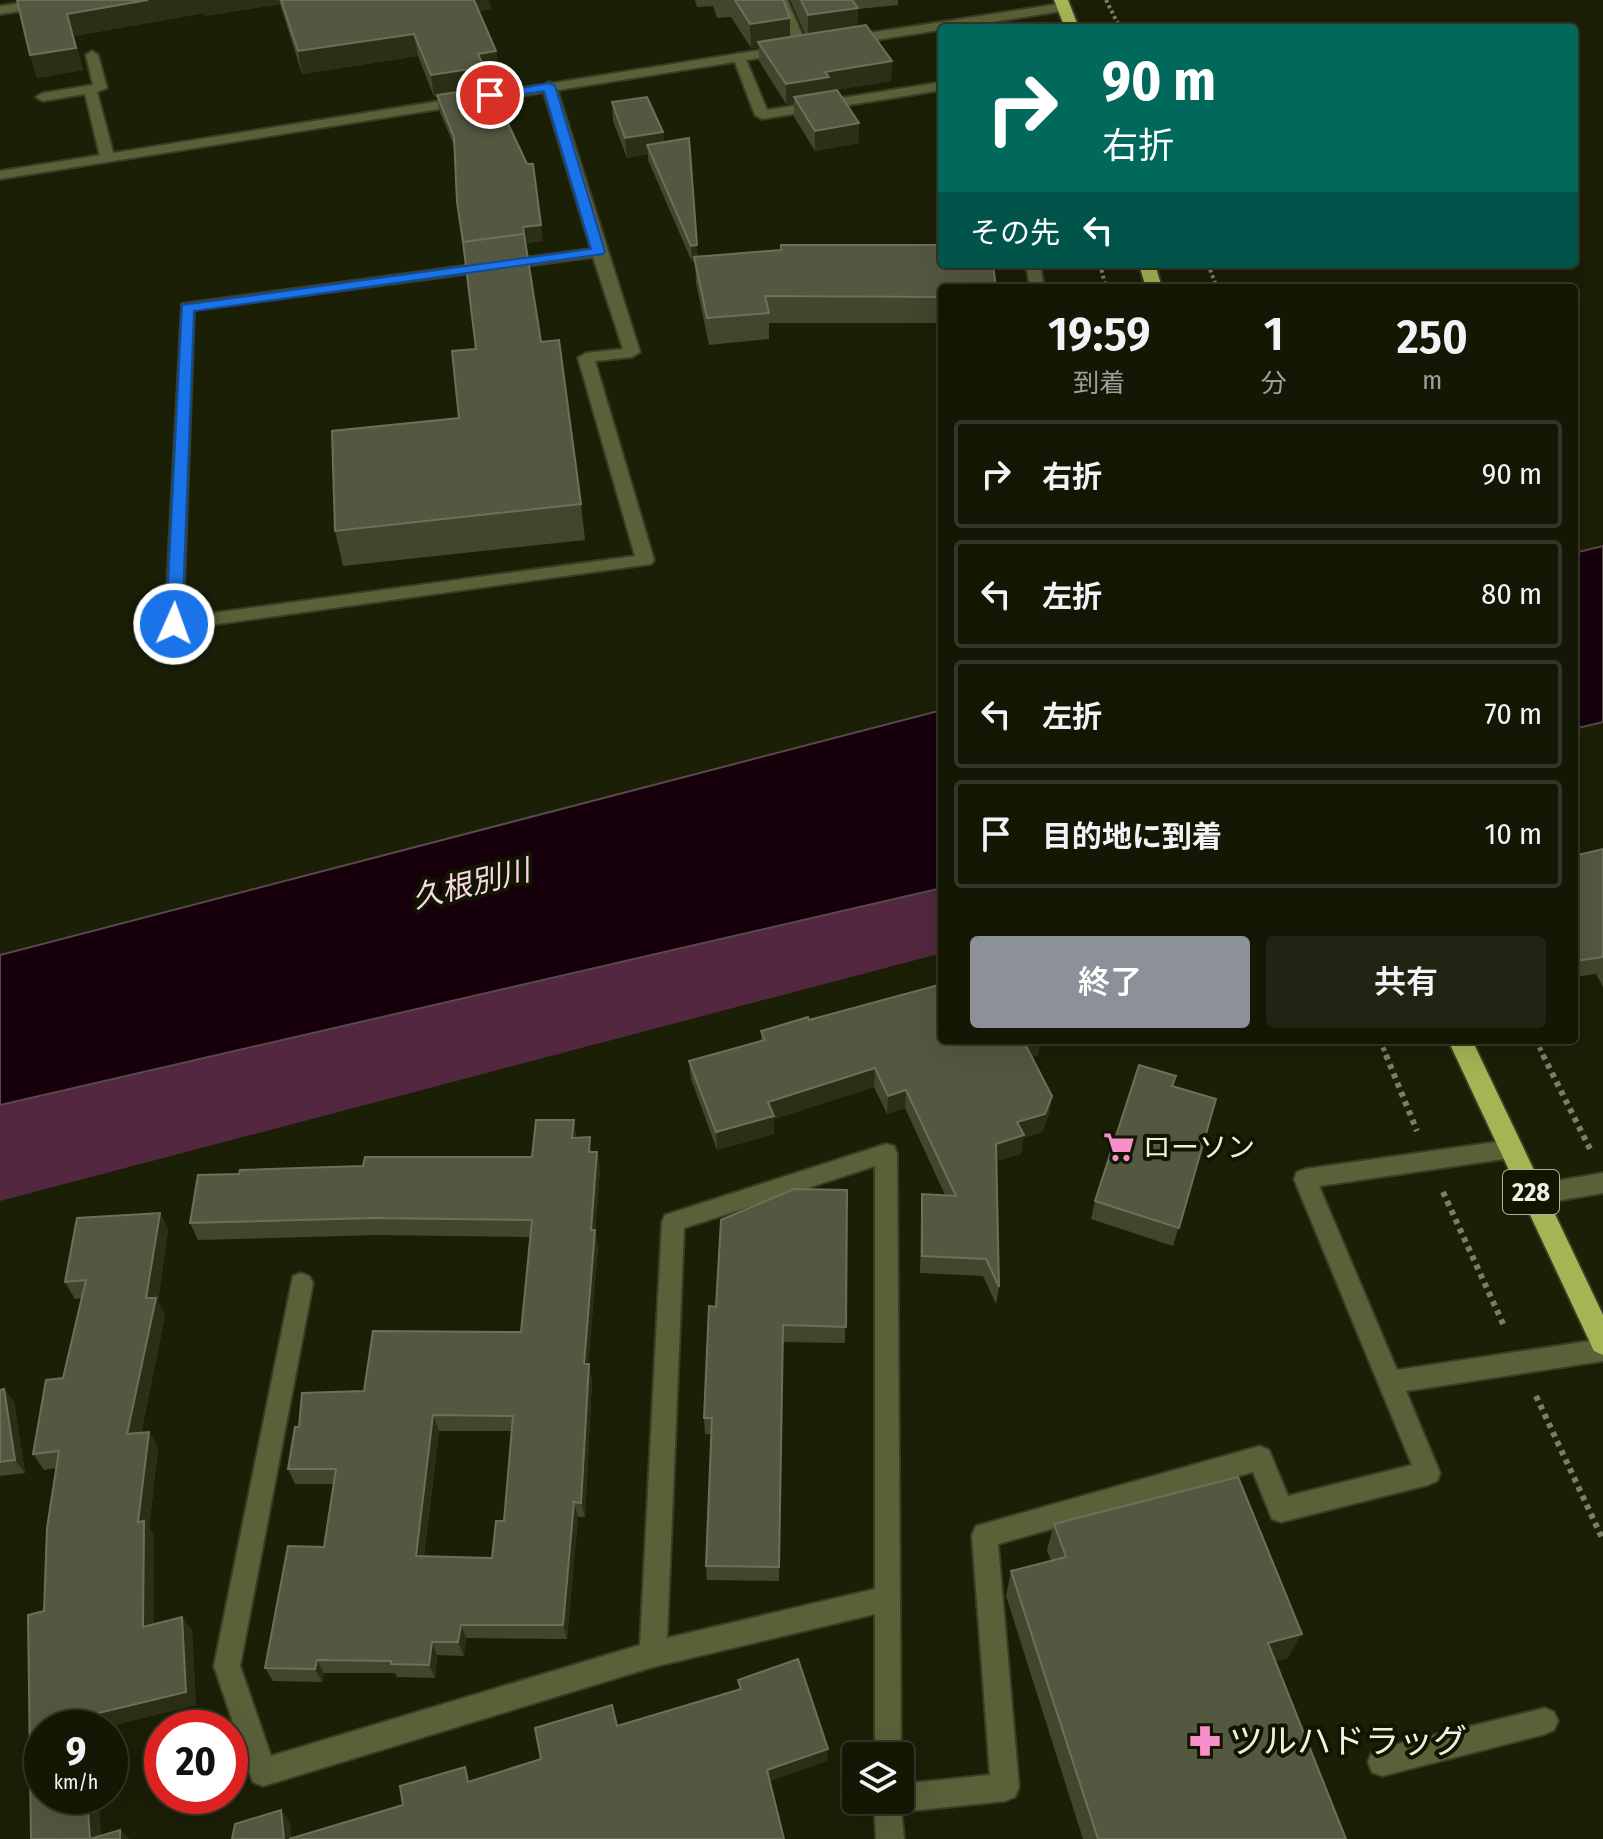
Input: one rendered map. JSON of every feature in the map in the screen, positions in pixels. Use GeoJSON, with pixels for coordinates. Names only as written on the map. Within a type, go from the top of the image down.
{"type":"FeatureCollection","features":[{"type":"Feature","properties":{"kind":"highway"},"geometry":{"type":"LineString","coordinates":[[1063,4],[1070,24]]}},
{"type":"Feature","properties":{"kind":"highway","name":"228"},"geometry":{"type":"LineString","coordinates":[[1462,1044],[1603,1343]]}},
{"type":"Feature","properties":{"kind":"street"},"geometry":{"type":"LineString","coordinates":[[0,10],[69,0]]}},
{"type":"Feature","properties":{"kind":"street"},"geometry":{"type":"LineString","coordinates":[[781,0],[802,48]]}},
{"type":"Feature","properties":{"kind":"street"},"geometry":{"type":"LineString","coordinates":[[946,24],[1063,4]]}},
{"type":"Feature","properties":{"kind":"street"},"geometry":{"type":"LineString","coordinates":[[834,43],[938,25]]}},
{"type":"Feature","properties":{"kind":"street"},"geometry":{"type":"LineString","coordinates":[[0,175],[818,45]]}},
{"type":"Feature","properties":{"kind":"street"},"geometry":{"type":"LineString","coordinates":[[43,97],[100,88],[92,55]]}},
{"type":"Feature","properties":{"kind":"street"},"geometry":{"type":"LineString","coordinates":[[739,57],[762,115],[938,87]]}},
{"type":"Feature","properties":{"kind":"street"},"geometry":{"type":"LineString","coordinates":[[549,86],[632,352],[586,358],[645,560],[174,624],[187,307],[599,252]]}},
{"type":"Feature","properties":{"kind":"street"},"geometry":{"type":"LineString","coordinates":[[90,89],[107,156]]}},
{"type":"Feature","properties":{"kind":"street"},"geometry":{"type":"LineString","coordinates":[[914,1797],[1005,1787],[985,1535],[1260,1458],[1281,1510],[1428,1473],[1305,1179],[1510,1149]]}},
{"type":"Feature","properties":{"kind":"street"},"geometry":{"type":"LineString","coordinates":[[653,1654],[673,1222],[886,1153],[888,1742]]}},
{"type":"Feature","properties":{"kind":"street"},"geometry":{"type":"LineString","coordinates":[[1532,1195],[1600,1173]]}},
{"type":"Feature","properties":{"kind":"street"},"geometry":{"type":"LineString","coordinates":[[301,1283],[227,1666],[263,1772],[653,1654],[885,1599]]}},
{"type":"Feature","properties":{"kind":"street"},"geometry":{"type":"LineString","coordinates":[[1390,1382],[1603,1350]]}},
{"type":"Feature","properties":{"kind":"street"},"geometry":{"type":"LineString","coordinates":[[1382,1762],[1545,1721]]}},
{"type":"Feature","properties":{"kind":"street"},"geometry":{"type":"LineString","coordinates":[[889,1814],[890,1839]]}},
{"type":"Feature","properties":{"kind":"path"},"geometry":{"type":"LineString","coordinates":[[1106,0],[1118,24]]}},
{"type":"Feature","properties":{"kind":"path"},"geometry":{"type":"LineString","coordinates":[[1382,1044],[1428,1160],[1603,1540]]}},
{"type":"Feature","properties":{"kind":"path"},"geometry":{"type":"LineString","coordinates":[[1538,1044],[1600,1173]]}},
{"type":"Feature","properties":{"kind":"shaded area"},"geometry":{"type":"Polygon","coordinates":[[[938,889],[938,954],[0,1201],[0,1105],[938,889]]]}},
{"type":"Feature","properties":{"kind":"water"},"geometry":{"type":"Polygon","coordinates":[[[1603,546],[1603,722],[1578,728],[1578,552],[1603,546]]]}},
{"type":"Feature","properties":{"kind":"water","name":"久根別川"},"geometry":{"type":"Polygon","coordinates":[[[938,711],[938,889],[0,1105],[0,955],[938,711]]]}},
{"type":"Feature","properties":{"kind":"building"},"geometry":{"type":"Polygon","coordinates":[[[17,0],[148,0],[67,14],[76,48],[30,55],[17,0]]]}},
{"type":"Feature","properties":{"kind":"building"},"geometry":{"type":"Polygon","coordinates":[[[281,0],[474,0],[496,51],[478,54],[484,67],[431,75],[414,34],[298,51],[281,0]]]}},
{"type":"Feature","properties":{"kind":"building"},"geometry":{"type":"Polygon","coordinates":[[[735,0],[783,0],[790,18],[750,24],[735,0]]]}},
{"type":"Feature","properties":{"kind":"building"},"geometry":{"type":"Polygon","coordinates":[[[801,0],[852,0],[858,8],[808,15],[801,0]]]}},
{"type":"Feature","properties":{"kind":"building"},"geometry":{"type":"Polygon","coordinates":[[[866,25],[892,61],[825,72],[829,77],[786,84],[758,42],[866,25]]]}},
{"type":"Feature","properties":{"kind":"building"},"geometry":{"type":"Polygon","coordinates":[[[491,87],[527,164],[533,164],[541,225],[523,227],[524,234],[463,242],[457,202],[454,137],[437,95],[491,87]]]}},
{"type":"Feature","properties":{"kind":"building"},"geometry":{"type":"Polygon","coordinates":[[[837,90],[859,123],[815,131],[794,97],[837,90]]]}},
{"type":"Feature","properties":{"kind":"building"},"geometry":{"type":"Polygon","coordinates":[[[647,97],[663,132],[625,138],[612,102],[647,97]]]}},
{"type":"Feature","properties":{"kind":"building"},"geometry":{"type":"Polygon","coordinates":[[[689,138],[697,245],[691,246],[647,145],[689,138]]]}},
{"type":"Feature","properties":{"kind":"building"},"geometry":{"type":"Polygon","coordinates":[[[524,234],[541,342],[559,340],[581,504],[335,531],[332,431],[459,418],[452,351],[476,349],[463,242],[524,234]]]}},
{"type":"Feature","properties":{"kind":"building"},"geometry":{"type":"Polygon","coordinates":[[[781,245],[938,245],[938,268],[994,268],[996,284],[938,284],[938,297],[765,296],[769,313],[707,318],[694,257],[781,250],[781,245]]]}},
{"type":"Feature","properties":{"kind":"building"},"geometry":{"type":"Polygon","coordinates":[[[1603,849],[1603,957],[1578,960],[1578,855],[1603,849]]]}},
{"type":"Feature","properties":{"kind":"building"},"geometry":{"type":"Polygon","coordinates":[[[938,985],[938,1044],[1025,1044],[1052,1096],[1045,1114],[1017,1122],[1024,1135],[996,1144],[999,1287],[986,1259],[922,1256],[922,1194],[956,1196],[906,1090],[888,1096],[875,1068],[768,1102],[774,1116],[716,1132],[689,1061],[765,1040],[761,1031],[808,1017],[809,1020],[938,985]]]}},
{"type":"Feature","properties":{"kind":"building"},"geometry":{"type":"Polygon","coordinates":[[[1139,1065],[1176,1076],[1172,1086],[1216,1099],[1179,1228],[1095,1201],[1139,1065]]]}},
{"type":"Feature","properties":{"kind":"building"},"geometry":{"type":"Polygon","coordinates":[[[536,1120],[574,1120],[572,1138],[590,1137],[589,1152],[597,1152],[591,1230],[595,1230],[584,1364],[589,1364],[581,1503],[574,1502],[563,1625],[461,1625],[458,1642],[432,1642],[429,1665],[317,1660],[315,1669],[265,1668],[288,1546],[324,1547],[336,1469],[288,1469],[295,1427],[299,1427],[302,1393],[364,1391],[373,1331],[521,1332],[532,1220],[373,1218],[190,1223],[198,1175],[239,1174],[240,1170],[363,1166],[365,1157],[532,1157],[536,1120]],[[433,1415],[416,1556],[492,1558],[496,1521],[504,1521],[513,1416],[433,1415]]]}},
{"type":"Feature","properties":{"kind":"building"},"geometry":{"type":"Polygon","coordinates":[[[794,1189],[847,1190],[846,1327],[783,1325],[779,1567],[706,1566],[712,1418],[704,1418],[709,1306],[716,1307],[721,1220],[794,1189]]]}},
{"type":"Feature","properties":{"kind":"building"},"geometry":{"type":"Polygon","coordinates":[[[160,1213],[146,1298],[156,1298],[127,1434],[149,1432],[138,1522],[144,1521],[143,1627],[182,1617],[186,1692],[111,1710],[29,1710],[28,1615],[44,1611],[47,1528],[59,1451],[33,1454],[46,1380],[63,1378],[86,1280],[65,1282],[77,1218],[160,1213]]]}},
{"type":"Feature","properties":{"kind":"building"},"geometry":{"type":"Polygon","coordinates":[[[4,1389],[15,1460],[0,1462],[0,1390],[4,1389]]]}},
{"type":"Feature","properties":{"kind":"building"},"geometry":{"type":"Polygon","coordinates":[[[1238,1477],[1302,1634],[1268,1643],[1346,1839],[1098,1839],[1011,1571],[1066,1557],[1054,1524],[1238,1477]]]}},
{"type":"Feature","properties":{"kind":"building"},"geometry":{"type":"Polygon","coordinates":[[[798,1659],[828,1749],[767,1770],[784,1839],[289,1839],[403,1805],[400,1786],[465,1767],[468,1782],[541,1759],[535,1728],[612,1705],[617,1726],[741,1689],[738,1680],[798,1659]]]}},
{"type":"Feature","properties":{"kind":"building"},"geometry":{"type":"Polygon","coordinates":[[[281,1810],[284,1839],[232,1839],[235,1824],[281,1810]]]}},
{"type":"Feature","properties":{"kind":"building"},"geometry":{"type":"Polygon","coordinates":[[[31,1814],[88,1814],[90,1839],[31,1839],[31,1814]]]}},
{"type":"Feature","properties":{"kind":"building"},"geometry":{"type":"Polygon","coordinates":[[[120,1830],[120,1839],[90,1839],[120,1830]]]}},
{"type":"Feature","properties":{"kind":"place","name":"ローソン"},"geometry":{"type":"Point","coordinates":[1119,1147]}},
{"type":"Feature","properties":{"kind":"place","name":"ツルハドラッグ"},"geometry":{"type":"Point","coordinates":[1205,1741]}},
{"type":"Feature","properties":{"kind":"route"},"geometry":{"type":"LineString","coordinates":[[174,624],[187,307],[599,252],[549,86],[490,95]]}}]}
